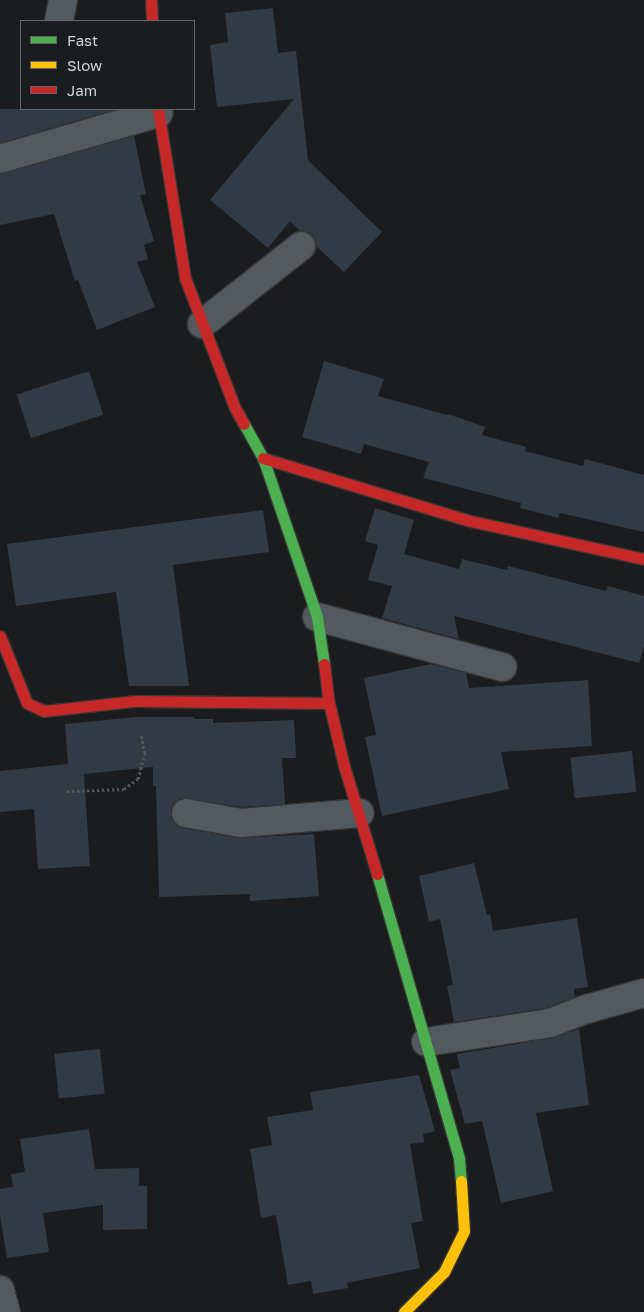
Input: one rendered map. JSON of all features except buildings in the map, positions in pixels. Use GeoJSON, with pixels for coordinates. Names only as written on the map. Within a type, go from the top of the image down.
{"type":"FeatureCollection","features":[{"type":"Feature","properties":{"kind":"street"},"geometry":{"type":"LineString","coordinates":[[60,20],[63,0]]}},
{"type":"Feature","properties":{"kind":"street"},"geometry":{"type":"LineString","coordinates":[[151,0],[152,20]]}},
{"type":"Feature","properties":{"kind":"street"},"geometry":{"type":"LineString","coordinates":[[0,159],[158,111],[185,278],[235,408],[264,458],[317,617],[328,703],[344,766],[360,813],[459,1159],[464,1231],[444,1272],[404,1312]]}},
{"type":"Feature","properties":{"kind":"street"},"geometry":{"type":"LineString","coordinates":[[202,324],[301,246]]}},
{"type":"Feature","properties":{"kind":"street"},"geometry":{"type":"LineString","coordinates":[[264,458],[471,520],[644,559]]}},
{"type":"Feature","properties":{"kind":"street"},"geometry":{"type":"LineString","coordinates":[[317,617],[502,667]]}},
{"type":"Feature","properties":{"kind":"street"},"geometry":{"type":"LineString","coordinates":[[0,636],[27,703],[44,711],[135,701],[328,703]]}},
{"type":"Feature","properties":{"kind":"street"},"geometry":{"type":"LineString","coordinates":[[186,813],[241,822],[360,813]]}},
{"type":"Feature","properties":{"kind":"street"},"geometry":{"type":"LineString","coordinates":[[426,1042],[550,1023],[587,1009],[644,993]]}},
{"type":"Feature","properties":{"kind":"street"},"geometry":{"type":"LineString","coordinates":[[0,1290],[6,1312]]}},
{"type":"Feature","properties":{"kind":"path"},"geometry":{"type":"LineString","coordinates":[[67,790],[124,789],[138,779],[145,753],[135,701]]}},
{"type":"Feature","properties":{"kind":"traffic: fast"},"geometry":{"type":"LineString","coordinates":[[244,424],[263,458],[317,617],[324,664]]}},
{"type":"Feature","properties":{"kind":"traffic: fast"},"geometry":{"type":"LineString","coordinates":[[377,874],[459,1159],[461,1181]]}},
{"type":"Feature","properties":{"kind":"traffic: slow"},"geometry":{"type":"LineString","coordinates":[[404,1312],[444,1272],[464,1231],[461,1181]]}},
{"type":"Feature","properties":{"kind":"traffic: jam"},"geometry":{"type":"LineString","coordinates":[[151,0],[152,20]]}},
{"type":"Feature","properties":{"kind":"traffic: jam"},"geometry":{"type":"LineString","coordinates":[[158,110],[185,278],[235,408],[244,424]]}},
{"type":"Feature","properties":{"kind":"traffic: jam"},"geometry":{"type":"LineString","coordinates":[[263,458],[471,521],[644,559]]}},
{"type":"Feature","properties":{"kind":"traffic: jam"},"geometry":{"type":"LineString","coordinates":[[0,636],[27,703],[44,711],[135,701],[329,703]]}},
{"type":"Feature","properties":{"kind":"traffic: jam"},"geometry":{"type":"LineString","coordinates":[[324,664],[329,703],[344,766],[377,874]]}}]}
